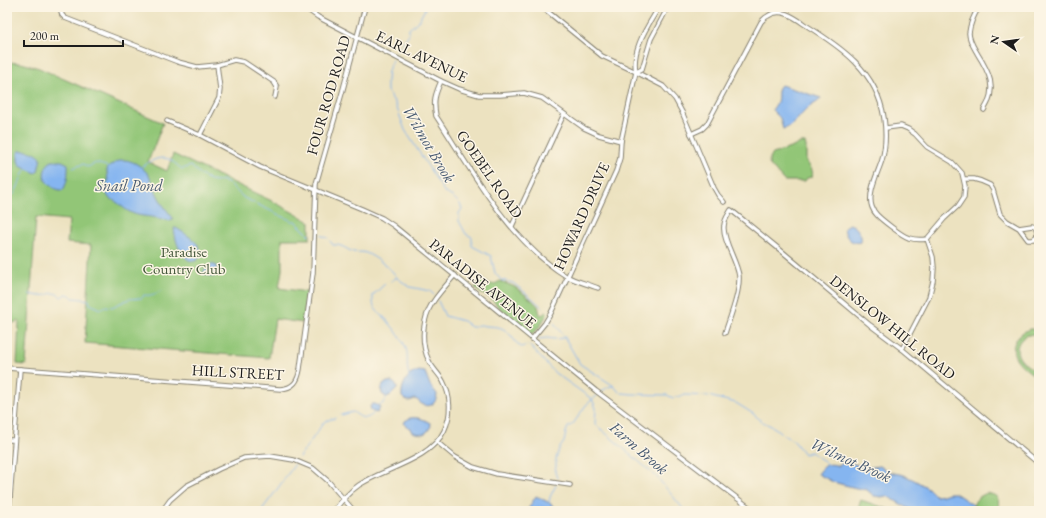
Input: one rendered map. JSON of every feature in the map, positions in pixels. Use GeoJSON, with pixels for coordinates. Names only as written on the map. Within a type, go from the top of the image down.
{"type":"FeatureCollection","features":[{"type":"Feature","properties":{"kind":"street"},"geometry":{"type":"LineString","coordinates":[[60,7],[62,15],[65,18],[178,62],[197,67],[216,65],[234,60],[244,62],[274,82],[278,87],[275,97]]}},
{"type":"Feature","properties":{"kind":"street","name":"EARL AVENUE"},"geometry":{"type":"LineString","coordinates":[[304,7],[318,17],[459,89],[479,95],[524,93],[542,98],[584,128],[621,141]]}},
{"type":"Feature","properties":{"kind":"street","name":"FOUR ROD ROAD"},"geometry":{"type":"LineString","coordinates":[[315,189],[316,179],[342,93],[365,7]]}},
{"type":"Feature","properties":{"kind":"street"},"geometry":{"type":"LineString","coordinates":[[542,7],[602,56],[663,86],[675,99],[682,112],[714,188],[724,202]]}},
{"type":"Feature","properties":{"kind":"street"},"geometry":{"type":"LineString","coordinates":[[658,7],[666,11]]}},
{"type":"Feature","properties":{"kind":"street","name":"HOWARD DRIVE"},"geometry":{"type":"LineString","coordinates":[[532,339],[548,319],[616,171],[620,158],[621,141],[636,72],[634,63],[640,41],[658,7]]}},
{"type":"Feature","properties":{"kind":"street","name":"HOWARD DRIVE"},"geometry":{"type":"LineString","coordinates":[[636,72],[642,69],[651,39],[668,7]]}},
{"type":"Feature","properties":{"kind":"street"},"geometry":{"type":"LineString","coordinates":[[979,7],[970,24],[970,38],[972,45],[986,67],[990,80],[990,96],[984,110]]}},
{"type":"Feature","properties":{"kind":"street"},"geometry":{"type":"LineString","coordinates":[[691,134],[702,129],[707,124],[761,22],[768,15],[776,13],[783,13],[792,16],[839,47],[864,72],[875,88],[883,109],[886,128],[885,148],[872,195],[872,205],[875,214],[906,238],[916,240],[927,239],[944,219],[958,206],[964,197],[965,186],[962,173],[952,162],[927,147],[908,129],[901,126],[886,128]]}},
{"type":"Feature","properties":{"kind":"street"},"geometry":{"type":"LineString","coordinates":[[200,135],[219,98],[220,89],[216,65]]}},
{"type":"Feature","properties":{"kind":"street","name":"GOEBEL ROAD"},"geometry":{"type":"LineString","coordinates":[[441,81],[434,105],[436,116],[491,202],[527,244],[548,263],[567,277],[598,288]]}},
{"type":"Feature","properties":{"kind":"street"},"geometry":{"type":"LineString","coordinates":[[512,226],[564,114]]}},
{"type":"Feature","properties":{"kind":"street","name":"PARADISE AVENUE"},"geometry":{"type":"LineString","coordinates":[[167,121],[200,135],[277,174],[362,209],[386,221],[404,233],[600,394],[754,511]]}},
{"type":"Feature","properties":{"kind":"street"},"geometry":{"type":"LineString","coordinates":[[964,179],[974,179],[990,186],[993,190],[1000,214],[1007,221],[1018,228],[1028,240],[1033,240],[1036,237],[1037,232],[1035,227],[1018,228]]}},
{"type":"Feature","properties":{"kind":"street","name":"HILL STREET"},"geometry":{"type":"LineString","coordinates":[[7,368],[271,389],[290,388],[299,376],[310,301],[314,257],[315,189]]}},
{"type":"Feature","properties":{"kind":"street","name":"DENSLOW HILL ROAD"},"geometry":{"type":"LineString","coordinates":[[725,333],[738,290],[739,276],[724,232],[726,217],[731,210],[779,248],[870,325],[902,349],[1039,464]]}},
{"type":"Feature","properties":{"kind":"street"},"geometry":{"type":"LineString","coordinates":[[902,349],[929,297],[933,281],[933,257],[927,239]]}},
{"type":"Feature","properties":{"kind":"street"},"geometry":{"type":"LineString","coordinates":[[334,511],[343,499],[359,485],[424,452],[437,442],[445,430],[450,406],[449,399],[443,382],[429,362],[423,342],[423,330],[430,307],[455,275]]}},
{"type":"Feature","properties":{"kind":"street"},"geometry":{"type":"LineString","coordinates":[[9,511],[20,369]]}},
{"type":"Feature","properties":{"kind":"street"},"geometry":{"type":"LineString","coordinates":[[7,440],[14,440]]}},
{"type":"Feature","properties":{"kind":"street"},"geometry":{"type":"LineString","coordinates":[[437,442],[455,457],[473,467],[497,474],[570,485]]}},
{"type":"Feature","properties":{"kind":"street"},"geometry":{"type":"LineString","coordinates":[[162,511],[170,500],[186,486],[219,468],[244,458],[270,456],[294,460],[314,468],[328,481],[354,511]]}},
{"type":"Feature","properties":{"kind":"green space","name":"Paradise Country Club"},"geometry":{"type":"Polygon","coordinates":[[[7,62],[21,63],[39,68],[163,123],[148,162],[167,171],[173,154],[274,202],[310,222],[310,239],[282,239],[282,270],[279,288],[307,292],[303,323],[275,319],[269,358],[85,343],[91,245],[67,243],[69,220],[36,217],[26,365],[17,364],[19,321],[7,325],[7,62]]]}},
{"type":"Feature","properties":{"kind":"green space"},"geometry":{"type":"Polygon","coordinates":[[[800,143],[805,143],[806,161],[812,170],[812,177],[807,178],[805,181],[784,181],[769,164],[769,159],[773,154],[800,143]]]}},
{"type":"Feature","properties":{"kind":"green space"},"geometry":{"type":"Polygon","coordinates":[[[480,277],[489,284],[494,284],[500,281],[515,287],[538,306],[540,314],[542,315],[546,312],[548,313],[533,334],[531,335],[523,326],[500,309],[490,298],[475,288],[480,277]]]}},
{"type":"Feature","properties":{"kind":"green space"},"geometry":{"type":"Polygon","coordinates":[[[1031,329],[1039,330],[1039,335],[1029,335],[1022,339],[1017,347],[1017,352],[1023,362],[1039,373],[1039,379],[1019,362],[1014,352],[1014,346],[1017,338],[1022,333],[1031,329]]]}},
{"type":"Feature","properties":{"kind":"green space"},"geometry":{"type":"Polygon","coordinates":[[[987,493],[994,495],[998,499],[998,511],[973,511],[974,504],[977,499],[987,493]]]}},
{"type":"Feature","properties":{"kind":"green space"},"geometry":{"type":"Polygon","coordinates":[[[861,500],[894,511],[857,511],[861,500]]]}},
{"type":"Feature","properties":{"kind":"water"},"geometry":{"type":"Polygon","coordinates":[[[781,85],[821,98],[808,108],[790,126],[783,129],[780,118],[772,110],[776,105],[781,85]]]}},
{"type":"Feature","properties":{"kind":"water"},"geometry":{"type":"Polygon","coordinates":[[[18,152],[31,152],[41,158],[38,171],[36,173],[20,165],[18,161],[18,152]]]}},
{"type":"Feature","properties":{"kind":"water","name":"Snail Pond"},"geometry":{"type":"Polygon","coordinates":[[[121,160],[136,164],[143,168],[148,174],[159,199],[173,218],[171,221],[138,215],[127,210],[109,198],[104,189],[108,181],[107,169],[111,165],[121,160]]]}},
{"type":"Feature","properties":{"kind":"water"},"geometry":{"type":"Polygon","coordinates":[[[52,161],[62,161],[68,164],[67,181],[63,190],[54,188],[45,179],[44,173],[46,167],[52,161]]]}},
{"type":"Feature","properties":{"kind":"water"},"geometry":{"type":"Polygon","coordinates":[[[849,224],[854,226],[858,231],[861,236],[861,242],[858,243],[852,241],[847,237],[844,228],[849,224]]]}},
{"type":"Feature","properties":{"kind":"water"},"geometry":{"type":"Polygon","coordinates":[[[174,228],[187,235],[198,245],[201,254],[197,260],[192,261],[183,255],[176,238],[174,228]]]}},
{"type":"Feature","properties":{"kind":"water"},"geometry":{"type":"Polygon","coordinates":[[[211,264],[217,266],[214,277],[203,274],[205,269],[209,270],[211,264]]]}},
{"type":"Feature","properties":{"kind":"water"},"geometry":{"type":"Polygon","coordinates":[[[419,371],[425,372],[430,385],[437,394],[435,401],[429,406],[415,399],[409,401],[402,397],[403,385],[406,380],[411,374],[419,371]]]}},
{"type":"Feature","properties":{"kind":"water"},"geometry":{"type":"Polygon","coordinates":[[[387,382],[394,383],[397,389],[391,395],[386,397],[382,394],[381,390],[383,385],[387,382]]]}},
{"type":"Feature","properties":{"kind":"water"},"geometry":{"type":"Polygon","coordinates":[[[372,404],[379,406],[380,408],[377,413],[371,411],[370,406],[372,404]]]}},
{"type":"Feature","properties":{"kind":"water"},"geometry":{"type":"Polygon","coordinates":[[[410,418],[423,419],[430,423],[431,426],[427,432],[423,434],[415,433],[411,428],[404,424],[405,421],[410,418]]]}},
{"type":"Feature","properties":{"kind":"water"},"geometry":{"type":"Polygon","coordinates":[[[845,461],[866,468],[880,466],[889,472],[904,475],[928,488],[936,496],[955,493],[973,505],[973,511],[931,511],[931,509],[929,511],[913,511],[887,496],[874,496],[867,490],[833,482],[818,474],[829,464],[839,466],[845,461]]]}},
{"type":"Feature","properties":{"kind":"water"},"geometry":{"type":"Polygon","coordinates":[[[536,496],[551,504],[556,511],[527,511],[536,496]]]}},
{"type":"Feature","properties":{"kind":"waterway","name":"Wilmot Brook"},"geometry":{"type":"LineString","coordinates":[[396,52],[409,34],[409,29],[419,20],[425,9],[424,7]]}},
{"type":"Feature","properties":{"kind":"waterway","name":"Wilmot Brook"},"geometry":{"type":"LineString","coordinates":[[392,60],[388,71],[387,91],[395,103],[405,130],[445,193],[453,197],[460,204],[462,209],[459,213],[459,221],[466,234],[472,237],[472,246],[491,256],[495,273],[501,280],[513,283],[544,309]]}},
{"type":"Feature","properties":{"kind":"waterway"},"geometry":{"type":"LineString","coordinates":[[141,167],[160,158],[168,159],[182,169],[191,166],[202,176],[215,182],[222,180],[229,184],[244,198],[292,221],[295,221],[309,235]]}},
{"type":"Feature","properties":{"kind":"waterway"},"geometry":{"type":"LineString","coordinates":[[73,168],[83,164],[88,167],[96,163],[106,166],[109,169]]}},
{"type":"Feature","properties":{"kind":"waterway"},"geometry":{"type":"LineString","coordinates":[[13,195],[27,167]]}},
{"type":"Feature","properties":{"kind":"waterway"},"geometry":{"type":"LineString","coordinates":[[320,235],[328,238]]}},
{"type":"Feature","properties":{"kind":"waterway"},"geometry":{"type":"LineString","coordinates":[[330,241],[333,245],[341,246],[353,252],[363,252],[370,255],[392,271],[397,278],[410,287],[430,291],[434,295]]}},
{"type":"Feature","properties":{"kind":"waterway","name":"Farm Brook"},"geometry":{"type":"LineString","coordinates":[[391,281],[396,278]]}},
{"type":"Feature","properties":{"kind":"waterway"},"geometry":{"type":"LineString","coordinates":[[386,283],[373,295],[373,303],[375,309],[385,318],[405,346],[407,352],[407,368],[409,377]]}},
{"type":"Feature","properties":{"kind":"waterway"},"geometry":{"type":"LineString","coordinates":[[29,294],[42,296],[56,293],[61,297],[66,294],[73,298],[89,300],[90,304],[101,309],[106,306],[112,307],[129,299],[142,298],[144,295],[158,293],[162,290]]}},
{"type":"Feature","properties":{"kind":"waterway","name":"Farm Brook"},"geometry":{"type":"LineString","coordinates":[[438,301],[445,316],[463,321],[471,327],[477,325],[498,327],[509,333],[521,347],[529,345],[555,373],[592,399],[596,408],[595,424],[657,477],[685,511]]}},
{"type":"Feature","properties":{"kind":"waterway","name":"Wilmot Brook"},"geometry":{"type":"LineString","coordinates":[[554,323],[565,338],[580,364],[614,386],[619,392]]}},
{"type":"Feature","properties":{"kind":"waterway"},"geometry":{"type":"LineString","coordinates":[[538,339],[565,338]]}},
{"type":"Feature","properties":{"kind":"waterway"},"geometry":{"type":"LineString","coordinates":[[601,392],[608,387],[613,386]]}},
{"type":"Feature","properties":{"kind":"waterway","name":"Wilmot Brook"},"geometry":{"type":"LineString","coordinates":[[622,393],[667,395],[673,398],[685,395],[708,396],[736,403],[794,441],[804,454],[811,452],[829,465]]}},
{"type":"Feature","properties":{"kind":"waterway"},"geometry":{"type":"LineString","coordinates":[[557,478],[555,472],[556,459],[559,449],[564,442],[568,427],[573,424],[586,405],[598,395]]}},
{"type":"Feature","properties":{"kind":"waterway"},"geometry":{"type":"LineString","coordinates":[[379,405],[384,403],[387,397]]}},
{"type":"Feature","properties":{"kind":"waterway"},"geometry":{"type":"LineString","coordinates":[[341,415],[353,412],[363,418],[366,418],[374,413]]}},
{"type":"Feature","properties":{"kind":"waterway"},"geometry":{"type":"LineString","coordinates":[[299,457],[325,421],[335,418]]}},
{"type":"Feature","properties":{"kind":"waterway"},"geometry":{"type":"LineString","coordinates":[[261,511],[295,464]]}},
{"type":"Feature","properties":{"kind":"waterway"},"geometry":{"type":"LineString","coordinates":[[549,503],[550,497],[556,485]]}}]}
